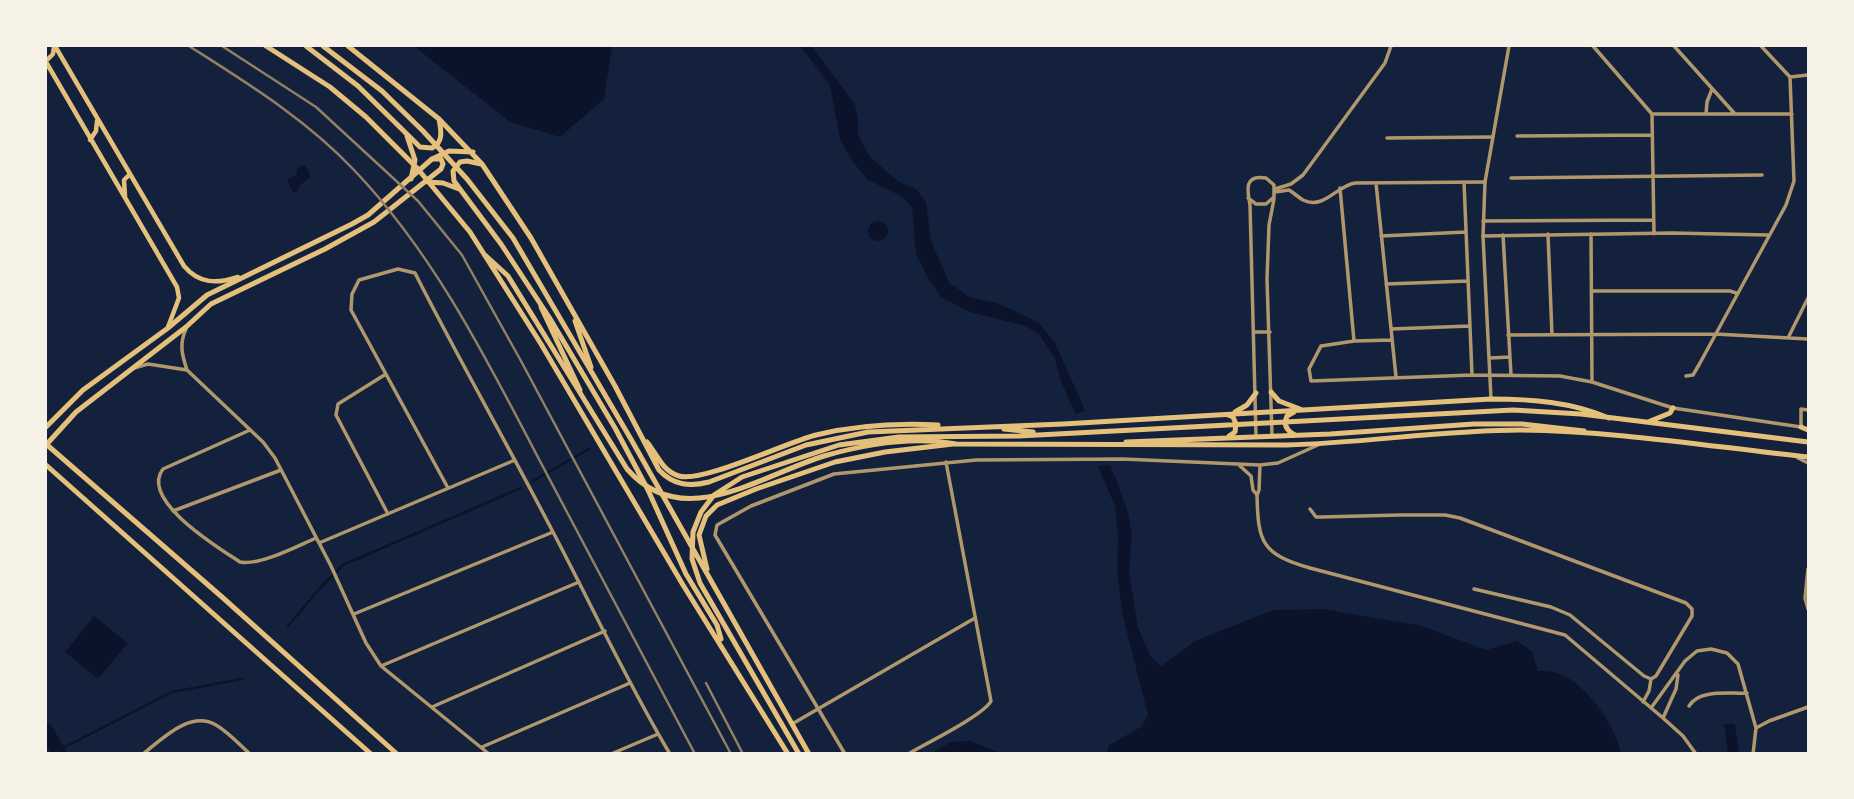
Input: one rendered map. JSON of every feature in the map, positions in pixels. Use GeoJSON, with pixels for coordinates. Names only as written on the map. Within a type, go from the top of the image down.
{"type":"FeatureCollection","features":[{"type":"Feature","properties":{"kind":"main road"},"geometry":{"type":"LineString","coordinates":[[54,46],[53,54],[46,62],[177,287],[179,298],[168,328]]}},
{"type":"Feature","properties":{"kind":"main road"},"geometry":{"type":"LineString","coordinates":[[54,46],[184,266],[194,277],[201,280],[222,281],[246,275]]}},
{"type":"Feature","properties":{"kind":"main road"},"geometry":{"type":"LineString","coordinates":[[266,46],[330,87],[366,117],[416,168],[470,232],[541,344],[683,585],[788,754]]}},
{"type":"Feature","properties":{"kind":"main road"},"geometry":{"type":"LineString","coordinates":[[306,46],[358,86],[420,147],[435,147],[441,138],[439,119]]}},
{"type":"Feature","properties":{"kind":"main road"},"geometry":{"type":"LineString","coordinates":[[323,46],[382,91],[424,131],[467,179],[513,239],[592,371],[809,754]]}},
{"type":"Feature","properties":{"kind":"main road"},"geometry":{"type":"LineString","coordinates":[[351,47],[439,119],[482,164],[531,238],[654,462],[663,475],[673,482],[693,485],[709,482],[806,445],[852,434],[1491,399],[1534,400],[1559,404],[1609,418]]}},
{"type":"Feature","properties":{"kind":"main road"},"geometry":{"type":"LineString","coordinates":[[90,140],[97,127],[96,117]]}},
{"type":"Feature","properties":{"kind":"main road"},"geometry":{"type":"LineString","coordinates":[[406,133],[415,156],[411,179]]}},
{"type":"Feature","properties":{"kind":"main road"},"geometry":{"type":"LineString","coordinates":[[46,427],[83,390],[168,328],[207,295],[368,215],[432,159],[449,151],[472,152]]}},
{"type":"Feature","properties":{"kind":"main road"},"geometry":{"type":"LineString","coordinates":[[397,754],[212,588],[46,445],[63,424],[187,327],[211,304],[374,222],[442,166],[441,159],[432,159]]}},
{"type":"Feature","properties":{"kind":"main road"},"geometry":{"type":"LineString","coordinates":[[482,164],[467,161],[457,164],[453,174],[459,189],[501,244],[575,360],[634,463],[686,574],[717,625],[723,646]]}},
{"type":"Feature","properties":{"kind":"main road"},"geometry":{"type":"LineString","coordinates":[[126,201],[124,180],[130,174]]}},
{"type":"Feature","properties":{"kind":"main road"},"geometry":{"type":"LineString","coordinates":[[113,179],[124,185],[135,184]]}},
{"type":"Feature","properties":{"kind":"main road"},"geometry":{"type":"LineString","coordinates":[[424,182],[443,183],[459,189]]}},
{"type":"Feature","properties":{"kind":"main road"},"geometry":{"type":"LineString","coordinates":[[485,255],[508,276],[627,469],[640,483],[667,497],[681,500],[707,499],[822,457],[888,443],[933,441],[956,444]]}},
{"type":"Feature","properties":{"kind":"main road"},"geometry":{"type":"LineString","coordinates":[[540,304],[542,314],[579,383],[581,394]]}},
{"type":"Feature","properties":{"kind":"main road"},"geometry":{"type":"LineString","coordinates":[[575,317],[592,371]]}},
{"type":"Feature","properties":{"kind":"main road"},"geometry":{"type":"LineString","coordinates":[[1271,391],[1284,404],[1306,410]]}},
{"type":"Feature","properties":{"kind":"main road"},"geometry":{"type":"LineString","coordinates":[[1221,414],[1243,408],[1256,393]]}},
{"type":"Feature","properties":{"kind":"main road"},"geometry":{"type":"LineString","coordinates":[[1645,423],[1661,418],[1673,408]]}},
{"type":"Feature","properties":{"kind":"main road"},"geometry":{"type":"LineString","coordinates":[[1295,435],[1287,430],[1285,424],[1287,416],[1296,411]]}},
{"type":"Feature","properties":{"kind":"main road"},"geometry":{"type":"LineString","coordinates":[[799,754],[696,575],[692,559],[693,532],[701,512],[722,489],[742,477],[813,452],[853,442],[908,436],[1039,433],[1496,411],[1560,412],[1808,442]]}},
{"type":"Feature","properties":{"kind":"main road"},"geometry":{"type":"LineString","coordinates":[[1221,414],[1233,417],[1236,427],[1231,435],[1222,437]]}},
{"type":"Feature","properties":{"kind":"main road"},"geometry":{"type":"LineString","coordinates":[[1120,443],[1133,440],[1295,435],[1474,424],[1571,428],[1593,434]]}},
{"type":"Feature","properties":{"kind":"main road"},"geometry":{"type":"LineString","coordinates":[[644,440],[666,468],[675,474],[688,477],[707,474],[806,438],[861,426],[928,425],[1039,433]]}},
{"type":"Feature","properties":{"kind":"main road"},"geometry":{"type":"LineString","coordinates":[[1801,427],[1808,430]]}},
{"type":"Feature","properties":{"kind":"main road"},"geometry":{"type":"LineString","coordinates":[[711,582],[699,535],[706,516],[718,505],[766,485],[835,462],[885,452],[956,444],[1320,444],[1423,434],[1523,430],[1593,434],[1808,457]]}},
{"type":"Feature","properties":{"kind":"main road"},"geometry":{"type":"LineString","coordinates":[[46,465],[371,754]]}},
{"type":"Feature","properties":{"kind":"street"},"geometry":{"type":"LineString","coordinates":[[1248,198],[1261,205],[1266,204],[1275,192],[1303,175],[1378,72],[1391,46]]}},
{"type":"Feature","properties":{"kind":"street"},"geometry":{"type":"LineString","coordinates":[[1491,399],[1483,222],[1485,183],[1509,46]]}},
{"type":"Feature","properties":{"kind":"street"},"geometry":{"type":"LineString","coordinates":[[1593,46],[1652,114],[1654,234]]}},
{"type":"Feature","properties":{"kind":"street"},"geometry":{"type":"LineString","coordinates":[[1674,46],[1735,114]]}},
{"type":"Feature","properties":{"kind":"street"},"geometry":{"type":"LineString","coordinates":[[1686,376],[1693,375],[1786,205],[1794,181],[1790,77],[1761,46]]}},
{"type":"Feature","properties":{"kind":"street"},"geometry":{"type":"LineString","coordinates":[[1790,77],[1808,75]]}},
{"type":"Feature","properties":{"kind":"street"},"geometry":{"type":"LineString","coordinates":[[1706,114],[1707,102],[1713,89]]}},
{"type":"Feature","properties":{"kind":"street"},"geometry":{"type":"LineString","coordinates":[[1652,114],[1792,114]]}},
{"type":"Feature","properties":{"kind":"street"},"geometry":{"type":"LineString","coordinates":[[1517,136],[1652,135]]}},
{"type":"Feature","properties":{"kind":"street"},"geometry":{"type":"LineString","coordinates":[[1387,138],[1493,136]]}},
{"type":"Feature","properties":{"kind":"street"},"geometry":{"type":"LineString","coordinates":[[1511,178],[1762,176]]}},
{"type":"Feature","properties":{"kind":"street"},"geometry":{"type":"LineString","coordinates":[[1256,436],[1247,187],[1256,177],[1266,177],[1273,183],[1275,192],[1269,225],[1267,279],[1272,435]]}},
{"type":"Feature","properties":{"kind":"street"},"geometry":{"type":"LineString","coordinates":[[1464,182],[1472,375]]}},
{"type":"Feature","properties":{"kind":"street"},"geometry":{"type":"LineString","coordinates":[[1376,183],[1396,377]]}},
{"type":"Feature","properties":{"kind":"street"},"geometry":{"type":"LineString","coordinates":[[1275,192],[1293,191],[1301,199],[1318,202],[1351,184],[1485,183]]}},
{"type":"Feature","properties":{"kind":"street"},"geometry":{"type":"LineString","coordinates":[[1340,188],[1354,341]]}},
{"type":"Feature","properties":{"kind":"street"},"geometry":{"type":"LineString","coordinates":[[1483,222],[1654,220]]}},
{"type":"Feature","properties":{"kind":"street"},"geometry":{"type":"LineString","coordinates":[[1381,236],[1466,232]]}},
{"type":"Feature","properties":{"kind":"street"},"geometry":{"type":"LineString","coordinates":[[1548,234],[1552,335]]}},
{"type":"Feature","properties":{"kind":"street"},"geometry":{"type":"LineString","coordinates":[[1591,234],[1592,382]]}},
{"type":"Feature","properties":{"kind":"street"},"geometry":{"type":"LineString","coordinates":[[1503,235],[1511,375]]}},
{"type":"Feature","properties":{"kind":"street"},"geometry":{"type":"LineString","coordinates":[[1483,236],[1769,236]]}},
{"type":"Feature","properties":{"kind":"street"},"geometry":{"type":"LineString","coordinates":[[448,488],[351,310],[352,294],[359,279],[398,269],[415,273],[670,754]]}},
{"type":"Feature","properties":{"kind":"street"},"geometry":{"type":"LineString","coordinates":[[1387,284],[1468,281]]}},
{"type":"Feature","properties":{"kind":"street"},"geometry":{"type":"LineString","coordinates":[[1592,291],[1737,293]]}},
{"type":"Feature","properties":{"kind":"street"},"geometry":{"type":"LineString","coordinates":[[1788,338],[1808,298]]}},
{"type":"Feature","properties":{"kind":"street"},"geometry":{"type":"LineString","coordinates":[[1391,329],[1470,326]]}},
{"type":"Feature","properties":{"kind":"street"},"geometry":{"type":"LineString","coordinates":[[187,327],[181,340],[181,354],[187,370],[263,442],[281,470],[331,566],[366,643],[382,666],[489,754]]}},
{"type":"Feature","properties":{"kind":"street"},"geometry":{"type":"LineString","coordinates":[[1254,332],[1270,331]]}},
{"type":"Feature","properties":{"kind":"street"},"geometry":{"type":"LineString","coordinates":[[1508,335],[1715,334],[1808,339]]}},
{"type":"Feature","properties":{"kind":"street"},"geometry":{"type":"LineString","coordinates":[[1392,340],[1354,341],[1321,346],[1309,369],[1311,382],[1472,375],[1560,376],[1592,382],[1673,408],[1801,427],[1801,409],[1808,410]]}},
{"type":"Feature","properties":{"kind":"street"},"geometry":{"type":"LineString","coordinates":[[1490,358],[1510,358]]}},
{"type":"Feature","properties":{"kind":"street"},"geometry":{"type":"LineString","coordinates":[[131,369],[148,364],[187,370]]}},
{"type":"Feature","properties":{"kind":"street"},"geometry":{"type":"LineString","coordinates":[[386,374],[338,404],[336,415],[388,514]]}},
{"type":"Feature","properties":{"kind":"street"},"geometry":{"type":"LineString","coordinates":[[250,430],[163,469],[158,481],[159,489],[173,511],[240,562],[252,563],[316,538]]}},
{"type":"Feature","properties":{"kind":"street"},"geometry":{"type":"LineString","coordinates":[[845,754],[715,535],[717,525],[751,506],[834,474],[946,462],[1124,459],[1260,465],[1278,463],[1320,444]]}},
{"type":"Feature","properties":{"kind":"street"},"geometry":{"type":"LineString","coordinates":[[1791,455],[1808,463]]}},
{"type":"Feature","properties":{"kind":"street"},"geometry":{"type":"LineString","coordinates":[[319,543],[515,460]]}},
{"type":"Feature","properties":{"kind":"street"},"geometry":{"type":"LineString","coordinates":[[908,754],[988,706],[991,701],[946,462]]}},
{"type":"Feature","properties":{"kind":"street"},"geometry":{"type":"LineString","coordinates":[[1239,464],[1251,476],[1256,495],[1259,530],[1270,551],[1279,558],[1565,635],[1683,736],[1696,754]]}},
{"type":"Feature","properties":{"kind":"street"},"geometry":{"type":"LineString","coordinates":[[1256,495],[1259,491],[1260,465]]}},
{"type":"Feature","properties":{"kind":"street"},"geometry":{"type":"LineString","coordinates":[[173,511],[281,470]]}},
{"type":"Feature","properties":{"kind":"street"},"geometry":{"type":"LineString","coordinates":[[1310,509],[1316,517],[1411,515],[1460,518],[1686,603],[1692,609],[1692,616],[1656,676],[1651,679],[1643,702]]}},
{"type":"Feature","properties":{"kind":"street"},"geometry":{"type":"LineString","coordinates":[[354,614],[553,531]]}},
{"type":"Feature","properties":{"kind":"street"},"geometry":{"type":"LineString","coordinates":[[1808,569],[1805,598],[1808,609]]}},
{"type":"Feature","properties":{"kind":"street"},"geometry":{"type":"LineString","coordinates":[[382,666],[579,582]]}},
{"type":"Feature","properties":{"kind":"street"},"geometry":{"type":"LineString","coordinates":[[1474,589],[1551,607],[1570,615],[1651,679]]}},
{"type":"Feature","properties":{"kind":"street"},"geometry":{"type":"LineString","coordinates":[[792,724],[975,618]]}},
{"type":"Feature","properties":{"kind":"street"},"geometry":{"type":"LineString","coordinates":[[432,707],[605,631]]}},
{"type":"Feature","properties":{"kind":"street"},"geometry":{"type":"LineString","coordinates":[[1651,708],[1685,661],[1697,651],[1711,649],[1727,653],[1738,664],[1756,728],[1753,754]]}},
{"type":"Feature","properties":{"kind":"street"},"geometry":{"type":"LineString","coordinates":[[1663,718],[1676,690],[1678,673]]}},
{"type":"Feature","properties":{"kind":"street"},"geometry":{"type":"LineString","coordinates":[[482,747],[630,683]]}},
{"type":"Feature","properties":{"kind":"street"},"geometry":{"type":"LineString","coordinates":[[1689,706],[1694,698],[1702,695],[1746,693]]}},
{"type":"Feature","properties":{"kind":"street"},"geometry":{"type":"LineString","coordinates":[[1756,728],[1808,707]]}},
{"type":"Feature","properties":{"kind":"street"},"geometry":{"type":"LineString","coordinates":[[143,754],[185,723],[196,720],[217,725],[250,754]]}},
{"type":"Feature","properties":{"kind":"street"},"geometry":{"type":"LineString","coordinates":[[611,754],[658,733]]}},
{"type":"Feature","properties":{"kind":"water"},"geometry":{"type":"Polygon","coordinates":[[[414,46],[612,46],[604,99],[560,137],[510,122],[414,46]]]}},
{"type":"Feature","properties":{"kind":"water"},"geometry":{"type":"Polygon","coordinates":[[[800,46],[812,46],[855,105],[858,135],[870,157],[899,182],[916,189],[926,202],[931,241],[949,282],[969,297],[997,303],[1038,322],[1055,343],[1116,479],[1128,513],[1132,535],[1129,572],[1138,627],[1150,656],[1161,666],[1197,640],[1273,610],[1324,609],[1422,626],[1486,650],[1517,641],[1532,651],[1538,671],[1565,676],[1587,694],[1606,717],[1621,753],[1107,753],[1109,745],[1141,727],[1148,715],[1123,617],[1117,572],[1115,506],[1061,381],[1055,359],[1039,334],[1025,326],[970,312],[941,297],[916,254],[912,207],[901,196],[868,180],[853,162],[840,140],[830,85],[800,46]]]}},
{"type":"Feature","properties":{"kind":"water"},"geometry":{"type":"Polygon","coordinates":[[[301,165],[305,166],[311,176],[293,193],[287,180],[297,174],[301,165]]]}},
{"type":"Feature","properties":{"kind":"water"},"geometry":{"type":"Polygon","coordinates":[[[874,221],[882,221],[888,231],[882,241],[874,241],[868,235],[868,227],[874,221]]]}},
{"type":"Feature","properties":{"kind":"water"},"geometry":{"type":"Polygon","coordinates":[[[94,616],[128,643],[98,679],[65,652],[94,616]]]}},
{"type":"Feature","properties":{"kind":"water"},"geometry":{"type":"Polygon","coordinates":[[[1724,724],[1735,724],[1739,753],[1728,753],[1724,724]]]}},
{"type":"Feature","properties":{"kind":"water"},"geometry":{"type":"Polygon","coordinates":[[[970,741],[1000,753],[932,753],[951,742],[970,741]]]}},
{"type":"Feature","properties":{"kind":"pier"},"geometry":{"type":"Polygon","coordinates":[[[1088,410],[1113,465],[1093,466],[1072,415],[1088,410]]]}},
{"type":"Feature","properties":{"kind":"waterway"},"geometry":{"type":"LineString","coordinates":[[533,481],[589,449]]}},
{"type":"Feature","properties":{"kind":"waterway"},"geometry":{"type":"LineString","coordinates":[[288,626],[343,565],[521,488]]}},
{"type":"Feature","properties":{"kind":"waterway"},"geometry":{"type":"LineString","coordinates":[[59,750],[172,692],[242,679]]}},
{"type":"Feature","properties":{"kind":"waterway"},"geometry":{"type":"LineString","coordinates":[[46,730],[60,754]]}},
{"type":"Feature","properties":{"kind":"railway"},"geometry":{"type":"LineString","coordinates":[[189,46],[275,103],[316,134],[354,170],[410,237],[479,347],[695,754]]}},
{"type":"Feature","properties":{"kind":"railway"},"geometry":{"type":"LineString","coordinates":[[222,46],[316,107],[418,201],[462,255],[731,754]]}},
{"type":"Feature","properties":{"kind":"railway"},"geometry":{"type":"LineString","coordinates":[[706,683],[743,754]]}}]}
